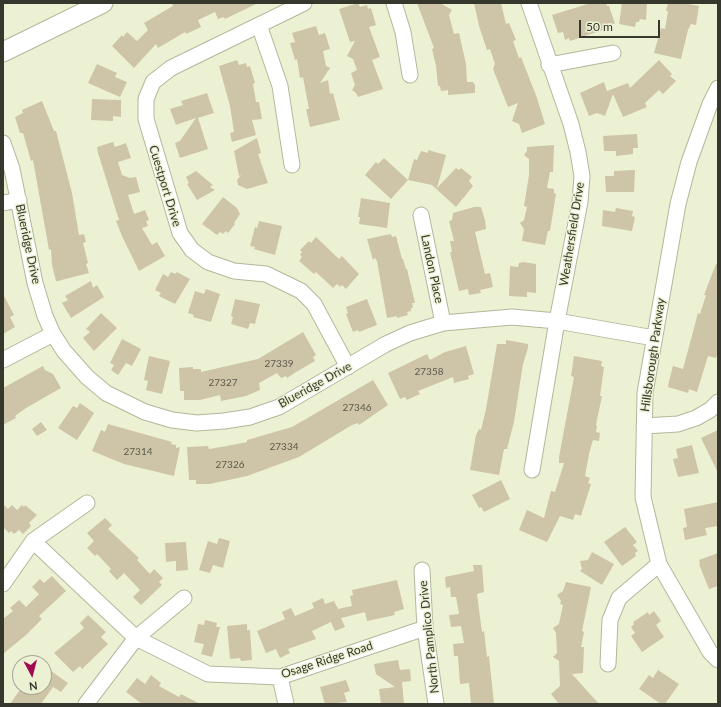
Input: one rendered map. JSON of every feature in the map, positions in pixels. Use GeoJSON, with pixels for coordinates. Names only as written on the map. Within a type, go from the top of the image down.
{"type":"FeatureCollection","features":[{"type":"Feature","properties":{"kind":"main road"},"geometry":{"type":"LineString","coordinates":[[3,52],[103,3]]}},
{"type":"Feature","properties":{"kind":"street","name":"Cuestport Drive"},"geometry":{"type":"LineString","coordinates":[[304,3],[171,68],[153,82],[146,99],[146,119],[180,233],[192,250],[208,262],[234,271],[266,274],[301,291],[314,304],[348,366]]}},
{"type":"Feature","properties":{"kind":"street"},"geometry":{"type":"LineString","coordinates":[[394,3],[403,32],[410,75]]}},
{"type":"Feature","properties":{"kind":"street","name":"Weathersfield Drive"},"geometry":{"type":"LineString","coordinates":[[529,3],[549,65],[571,124],[582,176],[580,202],[557,321],[532,470]]}},
{"type":"Feature","properties":{"kind":"street"},"geometry":{"type":"LineString","coordinates":[[259,25],[280,86],[292,165]]}},
{"type":"Feature","properties":{"kind":"street"},"geometry":{"type":"LineString","coordinates":[[549,65],[613,53]]}},
{"type":"Feature","properties":{"kind":"street","name":"Hillsborough Parkway"},"geometry":{"type":"LineString","coordinates":[[718,88],[714,106],[689,162],[678,204],[645,393],[643,497],[659,564],[710,652],[718,660]]}},
{"type":"Feature","properties":{"kind":"street","name":"Blueridge Drive"},"geometry":{"type":"LineString","coordinates":[[3,143],[12,169],[35,283],[45,316],[53,334],[64,351],[87,377],[106,393],[144,412],[172,420],[198,422],[218,422],[250,417],[279,406],[386,344],[410,333],[443,323],[512,317],[557,321],[654,338]]}},
{"type":"Feature","properties":{"kind":"street"},"geometry":{"type":"LineString","coordinates":[[3,203],[19,200]]}},
{"type":"Feature","properties":{"kind":"street","name":"Landon Place"},"geometry":{"type":"LineString","coordinates":[[421,216],[443,323]]}},
{"type":"Feature","properties":{"kind":"street"},"geometry":{"type":"LineString","coordinates":[[3,360],[53,334]]}},
{"type":"Feature","properties":{"kind":"street"},"geometry":{"type":"LineString","coordinates":[[644,426],[678,424],[710,410],[718,402]]}},
{"type":"Feature","properties":{"kind":"street"},"geometry":{"type":"LineString","coordinates":[[3,584],[33,541],[88,504]]}},
{"type":"Feature","properties":{"kind":"street","name":"Osage Ridge Road"},"geometry":{"type":"LineString","coordinates":[[33,541],[136,638],[208,674],[280,677],[425,628]]}},
{"type":"Feature","properties":{"kind":"street"},"geometry":{"type":"LineString","coordinates":[[608,664],[610,620],[619,598],[659,564]]}},
{"type":"Feature","properties":{"kind":"street","name":"North Pamplico Drive"},"geometry":{"type":"LineString","coordinates":[[422,570],[425,628],[436,704]]}},
{"type":"Feature","properties":{"kind":"street"},"geometry":{"type":"LineString","coordinates":[[86,704],[136,638],[184,598]]}},
{"type":"Feature","properties":{"kind":"street"},"geometry":{"type":"LineString","coordinates":[[280,677],[286,704]]}},
{"type":"Feature","properties":{"kind":"building"},"geometry":{"type":"Polygon","coordinates":[[[172,3],[258,3],[225,19],[224,17],[218,19],[215,12],[198,20],[201,27],[186,34],[185,32],[158,48],[156,44],[134,68],[112,46],[122,35],[123,37],[127,32],[137,41],[148,30],[144,23],[173,6],[172,3]]]}},
{"type":"Feature","properties":{"kind":"building"},"geometry":{"type":"Polygon","coordinates":[[[358,3],[360,7],[367,5],[368,9],[371,8],[376,25],[369,27],[380,57],[372,60],[383,89],[358,97],[352,90],[355,85],[351,73],[357,70],[353,59],[347,56],[355,41],[350,42],[339,9],[358,3]]]}},
{"type":"Feature","properties":{"kind":"building"},"geometry":{"type":"Polygon","coordinates":[[[417,3],[440,3],[452,10],[449,15],[454,34],[459,33],[466,64],[467,82],[473,82],[475,85],[475,93],[448,95],[448,90],[441,91],[440,86],[438,86],[436,66],[432,49],[434,48],[417,3]]]}},
{"type":"Feature","properties":{"kind":"building"},"geometry":{"type":"Polygon","coordinates":[[[474,3],[501,3],[506,24],[509,23],[516,40],[513,41],[537,98],[545,124],[522,133],[519,124],[512,121],[518,103],[508,107],[493,69],[495,64],[490,49],[487,50],[479,26],[474,3]]]}},
{"type":"Feature","properties":{"kind":"building"},"geometry":{"type":"Polygon","coordinates":[[[591,3],[606,3],[607,6],[609,6],[615,24],[608,23],[609,28],[570,41],[569,38],[565,40],[563,32],[558,33],[552,15],[591,3]]]}},
{"type":"Feature","properties":{"kind":"building"},"geometry":{"type":"Polygon","coordinates":[[[622,3],[647,3],[646,20],[640,19],[639,22],[636,22],[635,27],[619,24],[622,3]]]}},
{"type":"Feature","properties":{"kind":"building"},"geometry":{"type":"Polygon","coordinates":[[[668,3],[683,3],[699,6],[696,25],[691,24],[688,30],[681,59],[654,53],[661,28],[665,29],[668,3]]]}},
{"type":"Feature","properties":{"kind":"building"},"geometry":{"type":"Polygon","coordinates":[[[316,26],[319,35],[325,33],[330,49],[323,51],[326,66],[330,68],[320,83],[328,80],[330,94],[333,93],[340,120],[310,127],[306,109],[309,109],[303,77],[300,78],[297,59],[295,60],[290,43],[295,42],[292,33],[316,26]]]}},
{"type":"Feature","properties":{"kind":"building"},"geometry":{"type":"Polygon","coordinates":[[[237,60],[239,65],[246,63],[247,67],[250,66],[255,83],[253,84],[256,102],[259,102],[262,119],[252,120],[256,135],[232,142],[230,133],[234,132],[230,106],[219,66],[237,60]]]}},
{"type":"Feature","properties":{"kind":"building"},"geometry":{"type":"Polygon","coordinates":[[[659,60],[672,74],[670,76],[676,81],[663,94],[659,90],[645,103],[647,107],[623,117],[613,94],[605,116],[597,113],[589,116],[580,93],[604,82],[607,91],[628,83],[630,88],[659,60]]]}},
{"type":"Feature","properties":{"kind":"building"},"geometry":{"type":"Polygon","coordinates":[[[97,64],[117,73],[115,77],[127,82],[120,97],[88,83],[97,64]]]}},
{"type":"Feature","properties":{"kind":"building"},"geometry":{"type":"Polygon","coordinates":[[[207,93],[214,113],[198,118],[208,149],[180,158],[175,143],[180,141],[196,118],[176,125],[170,109],[183,105],[181,101],[207,93]]]}},
{"type":"Feature","properties":{"kind":"building"},"geometry":{"type":"Polygon","coordinates":[[[92,99],[121,100],[121,117],[113,116],[113,121],[91,120],[92,99]]]}},
{"type":"Feature","properties":{"kind":"building"},"geometry":{"type":"Polygon","coordinates":[[[42,101],[54,131],[56,131],[72,193],[79,235],[84,234],[86,242],[83,243],[89,273],[58,281],[56,281],[52,265],[51,249],[49,250],[33,160],[31,161],[23,133],[20,133],[15,117],[23,113],[22,110],[42,101]]]}},
{"type":"Feature","properties":{"kind":"building"},"geometry":{"type":"Polygon","coordinates":[[[637,134],[638,148],[633,148],[633,154],[616,156],[616,151],[604,151],[603,136],[637,134]]]}},
{"type":"Feature","properties":{"kind":"building"},"geometry":{"type":"Polygon","coordinates":[[[257,138],[261,153],[258,154],[268,183],[247,189],[238,185],[237,180],[241,175],[239,176],[234,151],[257,138]]]}},
{"type":"Feature","properties":{"kind":"building"},"geometry":{"type":"Polygon","coordinates":[[[113,142],[115,147],[126,143],[131,158],[118,162],[122,175],[130,178],[136,177],[140,192],[128,195],[134,214],[145,210],[149,220],[146,221],[148,226],[142,228],[152,245],[157,242],[165,256],[139,271],[116,221],[119,220],[98,153],[97,147],[113,142]]]}},
{"type":"Feature","properties":{"kind":"building"},"geometry":{"type":"Polygon","coordinates":[[[554,145],[553,172],[550,172],[547,188],[554,189],[554,193],[556,194],[550,231],[548,231],[545,245],[522,241],[524,229],[520,223],[524,220],[527,207],[524,206],[529,175],[529,159],[524,155],[527,151],[527,147],[554,145]]]}},
{"type":"Feature","properties":{"kind":"building"},"geometry":{"type":"Polygon","coordinates":[[[428,150],[446,155],[437,188],[456,168],[459,170],[461,168],[472,177],[469,181],[473,186],[456,207],[432,185],[408,180],[414,159],[417,160],[421,151],[428,153],[428,150]]]}},
{"type":"Feature","properties":{"kind":"building"},"geometry":{"type":"Polygon","coordinates":[[[384,158],[408,180],[391,199],[365,175],[376,162],[378,164],[384,158]]]}},
{"type":"Feature","properties":{"kind":"building"},"geometry":{"type":"Polygon","coordinates":[[[635,170],[634,192],[606,192],[605,176],[614,176],[614,171],[635,170]]]}},
{"type":"Feature","properties":{"kind":"building"},"geometry":{"type":"Polygon","coordinates":[[[196,171],[213,185],[210,187],[215,190],[197,200],[187,184],[189,183],[186,177],[196,171]]]}},
{"type":"Feature","properties":{"kind":"building"},"geometry":{"type":"Polygon","coordinates":[[[223,197],[237,208],[240,214],[228,233],[226,231],[223,234],[220,232],[217,235],[202,224],[223,197]]]}},
{"type":"Feature","properties":{"kind":"building"},"geometry":{"type":"Polygon","coordinates":[[[361,198],[390,203],[387,228],[359,224],[360,217],[358,217],[361,198]]]}},
{"type":"Feature","properties":{"kind":"building"},"geometry":{"type":"Polygon","coordinates":[[[474,207],[481,207],[485,220],[486,229],[475,232],[485,274],[490,273],[493,287],[480,290],[481,293],[469,295],[468,289],[459,291],[450,252],[452,252],[450,241],[454,241],[449,221],[452,220],[453,213],[474,207]]]}},
{"type":"Feature","properties":{"kind":"building"},"geometry":{"type":"Polygon","coordinates":[[[616,208],[633,211],[632,216],[635,217],[632,231],[602,226],[603,210],[615,212],[616,208]]]}},
{"type":"Feature","properties":{"kind":"building"},"geometry":{"type":"Polygon","coordinates":[[[259,221],[282,226],[275,255],[254,249],[255,247],[250,246],[255,227],[257,228],[259,221]]]}},
{"type":"Feature","properties":{"kind":"building"},"geometry":{"type":"Polygon","coordinates":[[[391,234],[392,237],[396,236],[402,259],[407,269],[415,303],[412,303],[413,308],[411,308],[411,311],[407,312],[408,315],[397,318],[397,316],[387,318],[377,261],[375,258],[373,260],[367,239],[391,234]]]}},
{"type":"Feature","properties":{"kind":"building"},"geometry":{"type":"Polygon","coordinates":[[[316,237],[339,259],[342,256],[359,274],[346,289],[342,285],[340,287],[337,284],[333,288],[316,272],[314,274],[299,261],[302,257],[300,255],[302,252],[300,250],[309,241],[311,243],[316,237]]]}},
{"type":"Feature","properties":{"kind":"building"},"geometry":{"type":"Polygon","coordinates":[[[523,262],[536,264],[536,293],[527,292],[527,297],[509,296],[510,266],[518,267],[519,263],[523,262]]]}},
{"type":"Feature","properties":{"kind":"building"},"geometry":{"type":"Polygon","coordinates":[[[716,264],[718,264],[718,351],[716,358],[708,356],[697,392],[689,389],[688,393],[668,387],[673,366],[683,369],[698,313],[700,314],[706,295],[704,295],[716,264]]]}},
{"type":"Feature","properties":{"kind":"building"},"geometry":{"type":"Polygon","coordinates":[[[171,272],[175,274],[177,272],[190,279],[175,304],[159,296],[161,293],[155,290],[163,274],[168,277],[171,272]]]}},
{"type":"Feature","properties":{"kind":"building"},"geometry":{"type":"Polygon","coordinates":[[[91,281],[93,288],[97,285],[104,297],[71,318],[62,303],[68,300],[65,296],[91,281]]]}},
{"type":"Feature","properties":{"kind":"building"},"geometry":{"type":"Polygon","coordinates":[[[206,289],[220,294],[211,322],[193,317],[194,315],[188,313],[195,291],[204,294],[206,289]]]}},
{"type":"Feature","properties":{"kind":"building"},"geometry":{"type":"Polygon","coordinates":[[[3,294],[14,315],[10,317],[15,327],[3,334],[3,294]]]}},
{"type":"Feature","properties":{"kind":"building"},"geometry":{"type":"Polygon","coordinates":[[[235,299],[260,304],[255,324],[250,323],[248,329],[231,324],[233,317],[231,316],[235,299]]]}},
{"type":"Feature","properties":{"kind":"building"},"geometry":{"type":"Polygon","coordinates":[[[367,299],[377,325],[359,332],[358,330],[353,332],[346,314],[348,313],[346,307],[367,299]]]}},
{"type":"Feature","properties":{"kind":"building"},"geometry":{"type":"Polygon","coordinates":[[[101,313],[117,328],[94,351],[83,338],[90,332],[86,329],[101,313]]]}},
{"type":"Feature","properties":{"kind":"building"},"geometry":{"type":"Polygon","coordinates":[[[303,332],[316,355],[313,357],[315,361],[287,378],[286,376],[281,378],[277,373],[259,383],[260,390],[246,396],[221,401],[220,395],[200,400],[184,400],[184,391],[180,391],[179,368],[193,367],[193,369],[201,369],[201,372],[258,359],[303,332]]]}},
{"type":"Feature","properties":{"kind":"building"},"geometry":{"type":"Polygon","coordinates":[[[122,339],[141,349],[132,366],[126,363],[118,375],[111,370],[114,365],[110,363],[122,339]]]}},
{"type":"Feature","properties":{"kind":"building"},"geometry":{"type":"Polygon","coordinates":[[[506,340],[528,344],[528,348],[523,364],[514,422],[507,449],[504,449],[499,475],[470,470],[476,435],[479,429],[481,430],[486,409],[497,344],[506,344],[506,340]]]}},
{"type":"Feature","properties":{"kind":"building"},"geometry":{"type":"Polygon","coordinates":[[[466,346],[474,374],[468,376],[469,379],[454,383],[453,377],[418,391],[420,394],[407,400],[405,397],[400,399],[388,373],[427,354],[430,360],[445,352],[466,346]]]}},
{"type":"Feature","properties":{"kind":"building"},"geometry":{"type":"Polygon","coordinates":[[[149,356],[170,361],[162,394],[146,390],[148,381],[144,380],[149,356]]]}},
{"type":"Feature","properties":{"kind":"building"},"geometry":{"type":"Polygon","coordinates":[[[574,356],[602,361],[601,366],[604,367],[600,396],[602,396],[596,425],[596,432],[600,433],[599,441],[593,440],[589,454],[585,476],[590,478],[588,483],[591,484],[581,516],[575,514],[573,520],[560,516],[547,542],[519,530],[527,510],[544,518],[551,491],[555,492],[564,463],[559,463],[559,457],[574,377],[571,376],[574,356]]]}},
{"type":"Feature","properties":{"kind":"building"},"geometry":{"type":"Polygon","coordinates":[[[43,366],[45,370],[53,374],[61,388],[26,408],[15,416],[16,418],[3,425],[3,388],[43,366]]]}},
{"type":"Feature","properties":{"kind":"building"},"geometry":{"type":"Polygon","coordinates":[[[373,380],[388,405],[359,425],[358,423],[352,425],[299,457],[247,476],[210,484],[196,484],[196,480],[189,480],[187,447],[208,446],[209,449],[227,446],[247,442],[247,440],[292,427],[373,380]]]}},
{"type":"Feature","properties":{"kind":"building"},"geometry":{"type":"Polygon","coordinates":[[[80,403],[94,413],[77,440],[58,428],[73,406],[77,408],[80,403]]]}},
{"type":"Feature","properties":{"kind":"building"},"geometry":{"type":"Polygon","coordinates":[[[41,422],[47,430],[37,436],[32,429],[41,422]]]}},
{"type":"Feature","properties":{"kind":"building"},"geometry":{"type":"Polygon","coordinates":[[[108,424],[172,442],[171,444],[176,445],[176,448],[180,447],[174,476],[124,464],[92,451],[101,430],[105,432],[108,424]]]}},
{"type":"Feature","properties":{"kind":"building"},"geometry":{"type":"Polygon","coordinates":[[[718,430],[718,473],[701,438],[718,430]]]}},
{"type":"Feature","properties":{"kind":"building"},"geometry":{"type":"Polygon","coordinates":[[[692,445],[699,473],[678,477],[673,459],[678,458],[676,449],[692,445]]]}},
{"type":"Feature","properties":{"kind":"building"},"geometry":{"type":"Polygon","coordinates":[[[501,480],[510,499],[484,512],[481,507],[479,508],[472,495],[501,480]]]}},
{"type":"Feature","properties":{"kind":"building"},"geometry":{"type":"Polygon","coordinates":[[[718,502],[718,526],[705,528],[707,535],[685,540],[683,528],[687,527],[684,509],[718,502]]]}},
{"type":"Feature","properties":{"kind":"building"},"geometry":{"type":"Polygon","coordinates":[[[3,504],[8,509],[12,505],[17,510],[22,505],[24,507],[25,505],[37,515],[29,523],[31,526],[23,534],[19,530],[14,534],[11,531],[9,533],[3,527],[3,504]]]}},
{"type":"Feature","properties":{"kind":"building"},"geometry":{"type":"Polygon","coordinates":[[[105,518],[112,525],[108,529],[139,558],[137,560],[150,574],[154,569],[163,578],[159,582],[162,585],[141,605],[133,597],[140,590],[124,573],[117,580],[109,571],[111,569],[97,554],[95,556],[87,548],[94,541],[87,533],[105,518]]]}},
{"type":"Feature","properties":{"kind":"building"},"geometry":{"type":"Polygon","coordinates":[[[625,527],[637,542],[633,545],[638,551],[635,553],[636,556],[622,566],[604,542],[625,527]]]}},
{"type":"Feature","properties":{"kind":"building"},"geometry":{"type":"Polygon","coordinates":[[[219,538],[230,541],[223,568],[213,565],[210,573],[199,570],[208,541],[217,544],[219,538]]]}},
{"type":"Feature","properties":{"kind":"building"},"geometry":{"type":"Polygon","coordinates":[[[186,542],[188,570],[176,571],[176,561],[166,562],[165,543],[186,542]]]}},
{"type":"Feature","properties":{"kind":"building"},"geometry":{"type":"Polygon","coordinates":[[[592,552],[614,564],[602,585],[580,571],[582,569],[580,561],[588,560],[592,552]]]}},
{"type":"Feature","properties":{"kind":"building"},"geometry":{"type":"Polygon","coordinates":[[[718,553],[718,586],[709,589],[699,564],[699,560],[718,553]]]}},
{"type":"Feature","properties":{"kind":"building"},"geometry":{"type":"Polygon","coordinates":[[[473,565],[482,565],[484,592],[477,594],[482,632],[484,631],[487,657],[489,656],[494,704],[471,704],[469,683],[460,684],[458,656],[454,656],[453,644],[464,643],[461,626],[451,627],[449,615],[459,614],[456,597],[451,597],[450,587],[446,588],[445,577],[474,571],[473,565]]]}},
{"type":"Feature","properties":{"kind":"building"},"geometry":{"type":"Polygon","coordinates":[[[52,576],[66,591],[39,616],[42,619],[26,635],[3,654],[3,619],[13,611],[10,608],[19,600],[26,607],[39,594],[32,587],[40,579],[44,583],[52,576]]]}},
{"type":"Feature","properties":{"kind":"building"},"geometry":{"type":"Polygon","coordinates":[[[397,580],[404,609],[394,612],[395,615],[367,621],[365,612],[341,618],[345,627],[335,631],[331,622],[312,631],[316,639],[288,649],[290,653],[280,658],[276,649],[266,653],[257,631],[285,619],[282,612],[291,608],[295,616],[314,608],[312,603],[323,598],[325,604],[334,601],[338,609],[352,606],[350,596],[353,595],[352,590],[397,580]]]}},
{"type":"Feature","properties":{"kind":"building"},"geometry":{"type":"Polygon","coordinates":[[[566,582],[591,587],[582,631],[584,632],[581,647],[584,647],[583,673],[572,674],[599,704],[559,704],[551,694],[560,686],[559,661],[553,657],[557,653],[556,633],[553,628],[559,624],[563,605],[560,604],[561,601],[557,595],[563,591],[566,582]]]}},
{"type":"Feature","properties":{"kind":"building"},"geometry":{"type":"Polygon","coordinates":[[[654,611],[661,621],[656,625],[664,637],[642,652],[631,636],[635,633],[631,627],[634,624],[633,622],[648,612],[649,615],[654,611]]]}},
{"type":"Feature","properties":{"kind":"building"},"geometry":{"type":"Polygon","coordinates":[[[88,615],[106,632],[101,637],[108,644],[82,669],[80,666],[73,672],[54,653],[84,628],[80,623],[88,615]]]}},
{"type":"Feature","properties":{"kind":"building"},"geometry":{"type":"Polygon","coordinates":[[[205,620],[217,623],[216,627],[220,627],[212,657],[201,654],[204,644],[194,642],[198,624],[204,625],[205,620]]]}},
{"type":"Feature","properties":{"kind":"building"},"geometry":{"type":"Polygon","coordinates":[[[247,624],[247,630],[250,630],[252,660],[241,661],[240,658],[230,659],[227,626],[247,624]]]}},
{"type":"Feature","properties":{"kind":"building"},"geometry":{"type":"Polygon","coordinates":[[[398,660],[400,670],[410,669],[411,681],[402,682],[404,704],[381,704],[379,689],[395,687],[376,674],[374,664],[398,660]]]}},
{"type":"Feature","properties":{"kind":"building"},"geometry":{"type":"Polygon","coordinates":[[[658,670],[679,684],[665,704],[661,704],[639,689],[649,675],[653,678],[658,670]]]}},
{"type":"Feature","properties":{"kind":"building"},"geometry":{"type":"Polygon","coordinates":[[[52,672],[68,683],[61,692],[53,687],[52,688],[52,672]]]}},
{"type":"Feature","properties":{"kind":"building"},"geometry":{"type":"Polygon","coordinates":[[[151,675],[161,683],[159,686],[179,697],[181,694],[200,704],[142,704],[126,692],[137,678],[145,684],[151,675]]]}},
{"type":"Feature","properties":{"kind":"building"},"geometry":{"type":"Polygon","coordinates":[[[346,680],[350,691],[344,693],[347,702],[325,704],[320,687],[346,680]]]}},
{"type":"Feature","properties":{"kind":"building"},"geometry":{"type":"Polygon","coordinates":[[[16,695],[47,695],[41,704],[10,704],[16,695]]]}}]}
